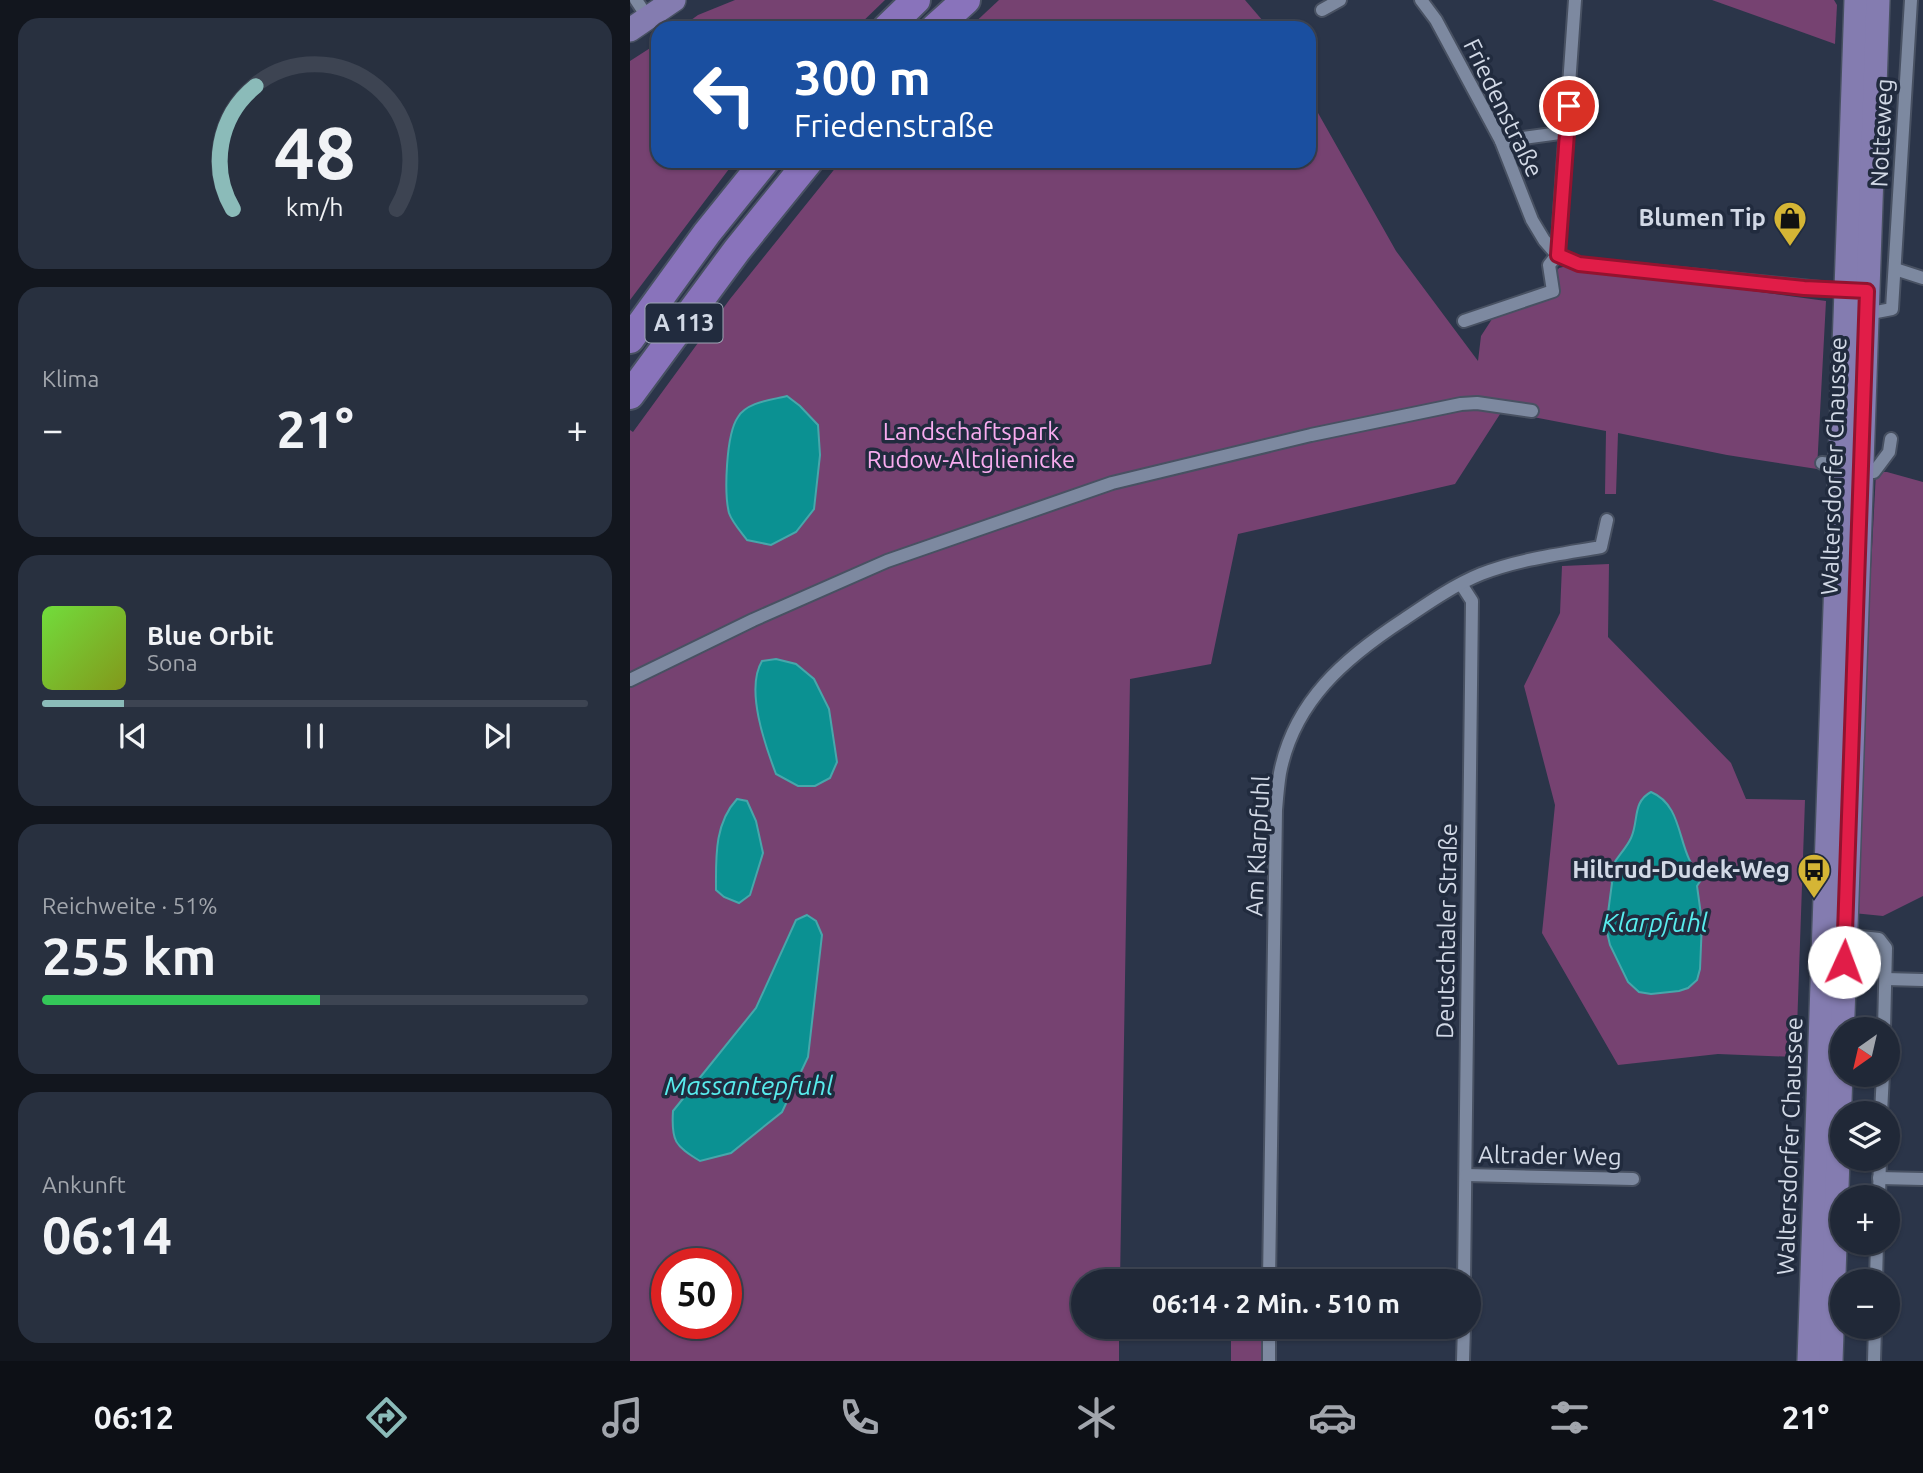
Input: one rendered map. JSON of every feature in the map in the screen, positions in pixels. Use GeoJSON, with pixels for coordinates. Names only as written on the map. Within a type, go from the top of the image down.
{"type":"FeatureCollection","features":[{"type":"Feature","properties":{"kind":"highway"},"geometry":{"type":"LineString","coordinates":[[894,21],[916,0]]}},
{"type":"Feature","properties":{"kind":"highway"},"geometry":{"type":"LineString","coordinates":[[943,21],[966,0]]}},
{"type":"Feature","properties":{"kind":"highway","name":"A 113"},"geometry":{"type":"LineString","coordinates":[[630,339],[759,168]]}},
{"type":"Feature","properties":{"kind":"highway","name":"A 113"},"geometry":{"type":"LineString","coordinates":[[630,395],[721,272],[803,168]]}},
{"type":"Feature","properties":{"kind":"main road"},"geometry":{"type":"LineString","coordinates":[[638,16],[674,0]]}},
{"type":"Feature","properties":{"kind":"main road","name":"Waltersdorfer Chaussee"},"geometry":{"type":"LineString","coordinates":[[1856,0],[1860,299]]}},
{"type":"Feature","properties":{"kind":"main road","name":"Waltersdorfer Chaussee"},"geometry":{"type":"LineString","coordinates":[[1831,1361],[1834,934],[1845,459],[1860,299],[1878,0]]}},
{"type":"Feature","properties":{"kind":"main road","name":"Waltersdorfer Chaussee"},"geometry":{"type":"LineString","coordinates":[[1809,1361],[1834,934]]}},
{"type":"Feature","properties":{"kind":"street"},"geometry":{"type":"LineString","coordinates":[[1321,10],[1340,0]]}},
{"type":"Feature","properties":{"kind":"street","name":"Friedenstraße"},"geometry":{"type":"LineString","coordinates":[[1421,0],[1436,20],[1501,141],[1532,220],[1544,240],[1558,255]]}},
{"type":"Feature","properties":{"kind":"street"},"geometry":{"type":"LineString","coordinates":[[1464,321],[1553,291],[1549,265],[1558,255],[1576,0]]}},
{"type":"Feature","properties":{"kind":"street","name":"Notteweg"},"geometry":{"type":"LineString","coordinates":[[1860,299],[1892,309],[1911,0]]}},
{"type":"Feature","properties":{"kind":"street"},"geometry":{"type":"LineString","coordinates":[[1501,141],[1567,132]]}},
{"type":"Feature","properties":{"kind":"street"},"geometry":{"type":"LineString","coordinates":[[694,251],[721,272]]}},
{"type":"Feature","properties":{"kind":"street"},"geometry":{"type":"LineString","coordinates":[[1558,255],[1579,264],[1860,299]]}},
{"type":"Feature","properties":{"kind":"street"},"geometry":{"type":"LineString","coordinates":[[1895,269],[1923,278]]}},
{"type":"Feature","properties":{"kind":"street"},"geometry":{"type":"LineString","coordinates":[[630,680],[753,620],[887,561],[1112,483],[1311,435],[1461,404],[1477,403],[1532,411]]}},
{"type":"Feature","properties":{"kind":"street"},"geometry":{"type":"LineString","coordinates":[[1845,459],[1874,471],[1889,453],[1891,439]]}},
{"type":"Feature","properties":{"kind":"street","name":"Am Klarpfuhl"},"geometry":{"type":"LineString","coordinates":[[1269,1269],[1276,810],[1280,772],[1296,724],[1324,683],[1361,647],[1432,601],[1481,574],[1530,559],[1601,547],[1606,520]]}},
{"type":"Feature","properties":{"kind":"street","name":"Deutschtaler Straße"},"geometry":{"type":"LineString","coordinates":[[1461,584],[1472,601],[1464,1269]]}},
{"type":"Feature","properties":{"kind":"street"},"geometry":{"type":"LineString","coordinates":[[1834,934],[1882,933],[1886,979],[1884,1017]]}},
{"type":"Feature","properties":{"kind":"street"},"geometry":{"type":"LineString","coordinates":[[1886,979],[1923,980]]}},
{"type":"Feature","properties":{"kind":"street"},"geometry":{"type":"LineString","coordinates":[[1879,1171],[1879,1185]]}},
{"type":"Feature","properties":{"kind":"street","name":"Altrader Weg"},"geometry":{"type":"LineString","coordinates":[[1466,1175],[1633,1179]]}},
{"type":"Feature","properties":{"kind":"street"},"geometry":{"type":"LineString","coordinates":[[1879,1178],[1923,1179]]}},
{"type":"Feature","properties":{"kind":"street"},"geometry":{"type":"LineString","coordinates":[[1269,1339],[1269,1361]]}},
{"type":"Feature","properties":{"kind":"street"},"geometry":{"type":"LineString","coordinates":[[1463,1361],[1464,1339]]}},
{"type":"Feature","properties":{"kind":"street"},"geometry":{"type":"LineString","coordinates":[[1874,1361],[1875,1339]]}},
{"type":"Feature","properties":{"kind":"green space"},"geometry":{"type":"Polygon","coordinates":[[[735,0],[885,0],[863,21],[690,21],[735,0]]]}},
{"type":"Feature","properties":{"kind":"green space"},"geometry":{"type":"Polygon","coordinates":[[[999,0],[1245,0],[1263,21],[976,21],[999,0]]]}},
{"type":"Feature","properties":{"kind":"green space"},"geometry":{"type":"Polygon","coordinates":[[[1712,0],[1834,0],[1837,5],[1835,44],[1712,0]]]}},
{"type":"Feature","properties":{"kind":"green space"},"geometry":{"type":"Polygon","coordinates":[[[651,48],[651,168],[730,168],[630,300],[630,61],[651,48]]]}},
{"type":"Feature","properties":{"kind":"green space","name":"Landschaftspark Rudow-Altglienicke"},"geometry":{"type":"Polygon","coordinates":[[[1316,109],[1396,251],[1478,361],[1481,336],[1494,316],[1557,296],[1554,275],[1559,268],[1567,266],[1826,301],[1817,469],[1727,455],[1618,433],[1616,494],[1605,494],[1606,431],[1502,411],[1455,484],[1238,534],[1211,664],[1130,679],[1120,1269],[1071,1269],[1071,1339],[1119,1339],[1119,1361],[630,1361],[630,430],[633,432],[730,299],[835,168],[1316,168],[1316,109]]]}},
{"type":"Feature","properties":{"kind":"green space"},"geometry":{"type":"Polygon","coordinates":[[[1876,472],[1887,472],[1923,482],[1923,896],[1883,916],[1853,913],[1876,472]]]}},
{"type":"Feature","properties":{"kind":"green space"},"geometry":{"type":"Polygon","coordinates":[[[1609,564],[1608,637],[1731,763],[1746,799],[1805,800],[1796,1057],[1718,1054],[1618,1065],[1542,933],[1555,805],[1524,686],[1560,613],[1562,566],[1609,564]]]}},
{"type":"Feature","properties":{"kind":"green space"},"geometry":{"type":"Polygon","coordinates":[[[1231,1339],[1263,1339],[1263,1361],[1231,1361],[1231,1339]]]}},
{"type":"Feature","properties":{"kind":"water"},"geometry":{"type":"Polygon","coordinates":[[[787,396],[818,425],[820,455],[814,509],[796,532],[771,545],[747,540],[730,516],[727,504],[727,464],[734,425],[742,412],[760,402],[787,396]]]}},
{"type":"Feature","properties":{"kind":"water"},"geometry":{"type":"Polygon","coordinates":[[[776,659],[796,664],[814,679],[829,709],[837,762],[830,778],[815,786],[798,786],[776,774],[767,748],[758,717],[755,686],[762,661],[776,659]]]}},
{"type":"Feature","properties":{"kind":"water","name":"Klarpfuhl"},"geometry":{"type":"Polygon","coordinates":[[[1651,792],[1662,799],[1670,809],[1688,857],[1703,877],[1697,886],[1702,922],[1697,980],[1688,988],[1679,991],[1651,994],[1639,992],[1628,982],[1610,945],[1606,928],[1612,883],[1609,873],[1631,838],[1638,806],[1651,792]]]}},
{"type":"Feature","properties":{"kind":"water"},"geometry":{"type":"Polygon","coordinates":[[[737,799],[747,801],[756,821],[763,853],[750,895],[739,903],[724,897],[716,890],[720,830],[729,809],[737,799]]]}},
{"type":"Feature","properties":{"kind":"water","name":"Massantepfuhl"},"geometry":{"type":"Polygon","coordinates":[[[807,915],[816,921],[822,935],[808,1057],[782,1112],[731,1153],[700,1161],[676,1142],[673,1111],[756,1008],[796,920],[807,915]]]}},
{"type":"Feature","properties":{"kind":"place","name":"Blumen Tip"},"geometry":{"type":"Point","coordinates":[1790,248]}},
{"type":"Feature","properties":{"kind":"place","name":"Hiltrud-Dudek-Weg"},"geometry":{"type":"Point","coordinates":[1814,900]}},
{"type":"Feature","properties":{"kind":"route"},"geometry":{"type":"LineString","coordinates":[[1569,106],[1558,255],[1579,264],[1804,288],[1867,291],[1844,962]]}}]}
